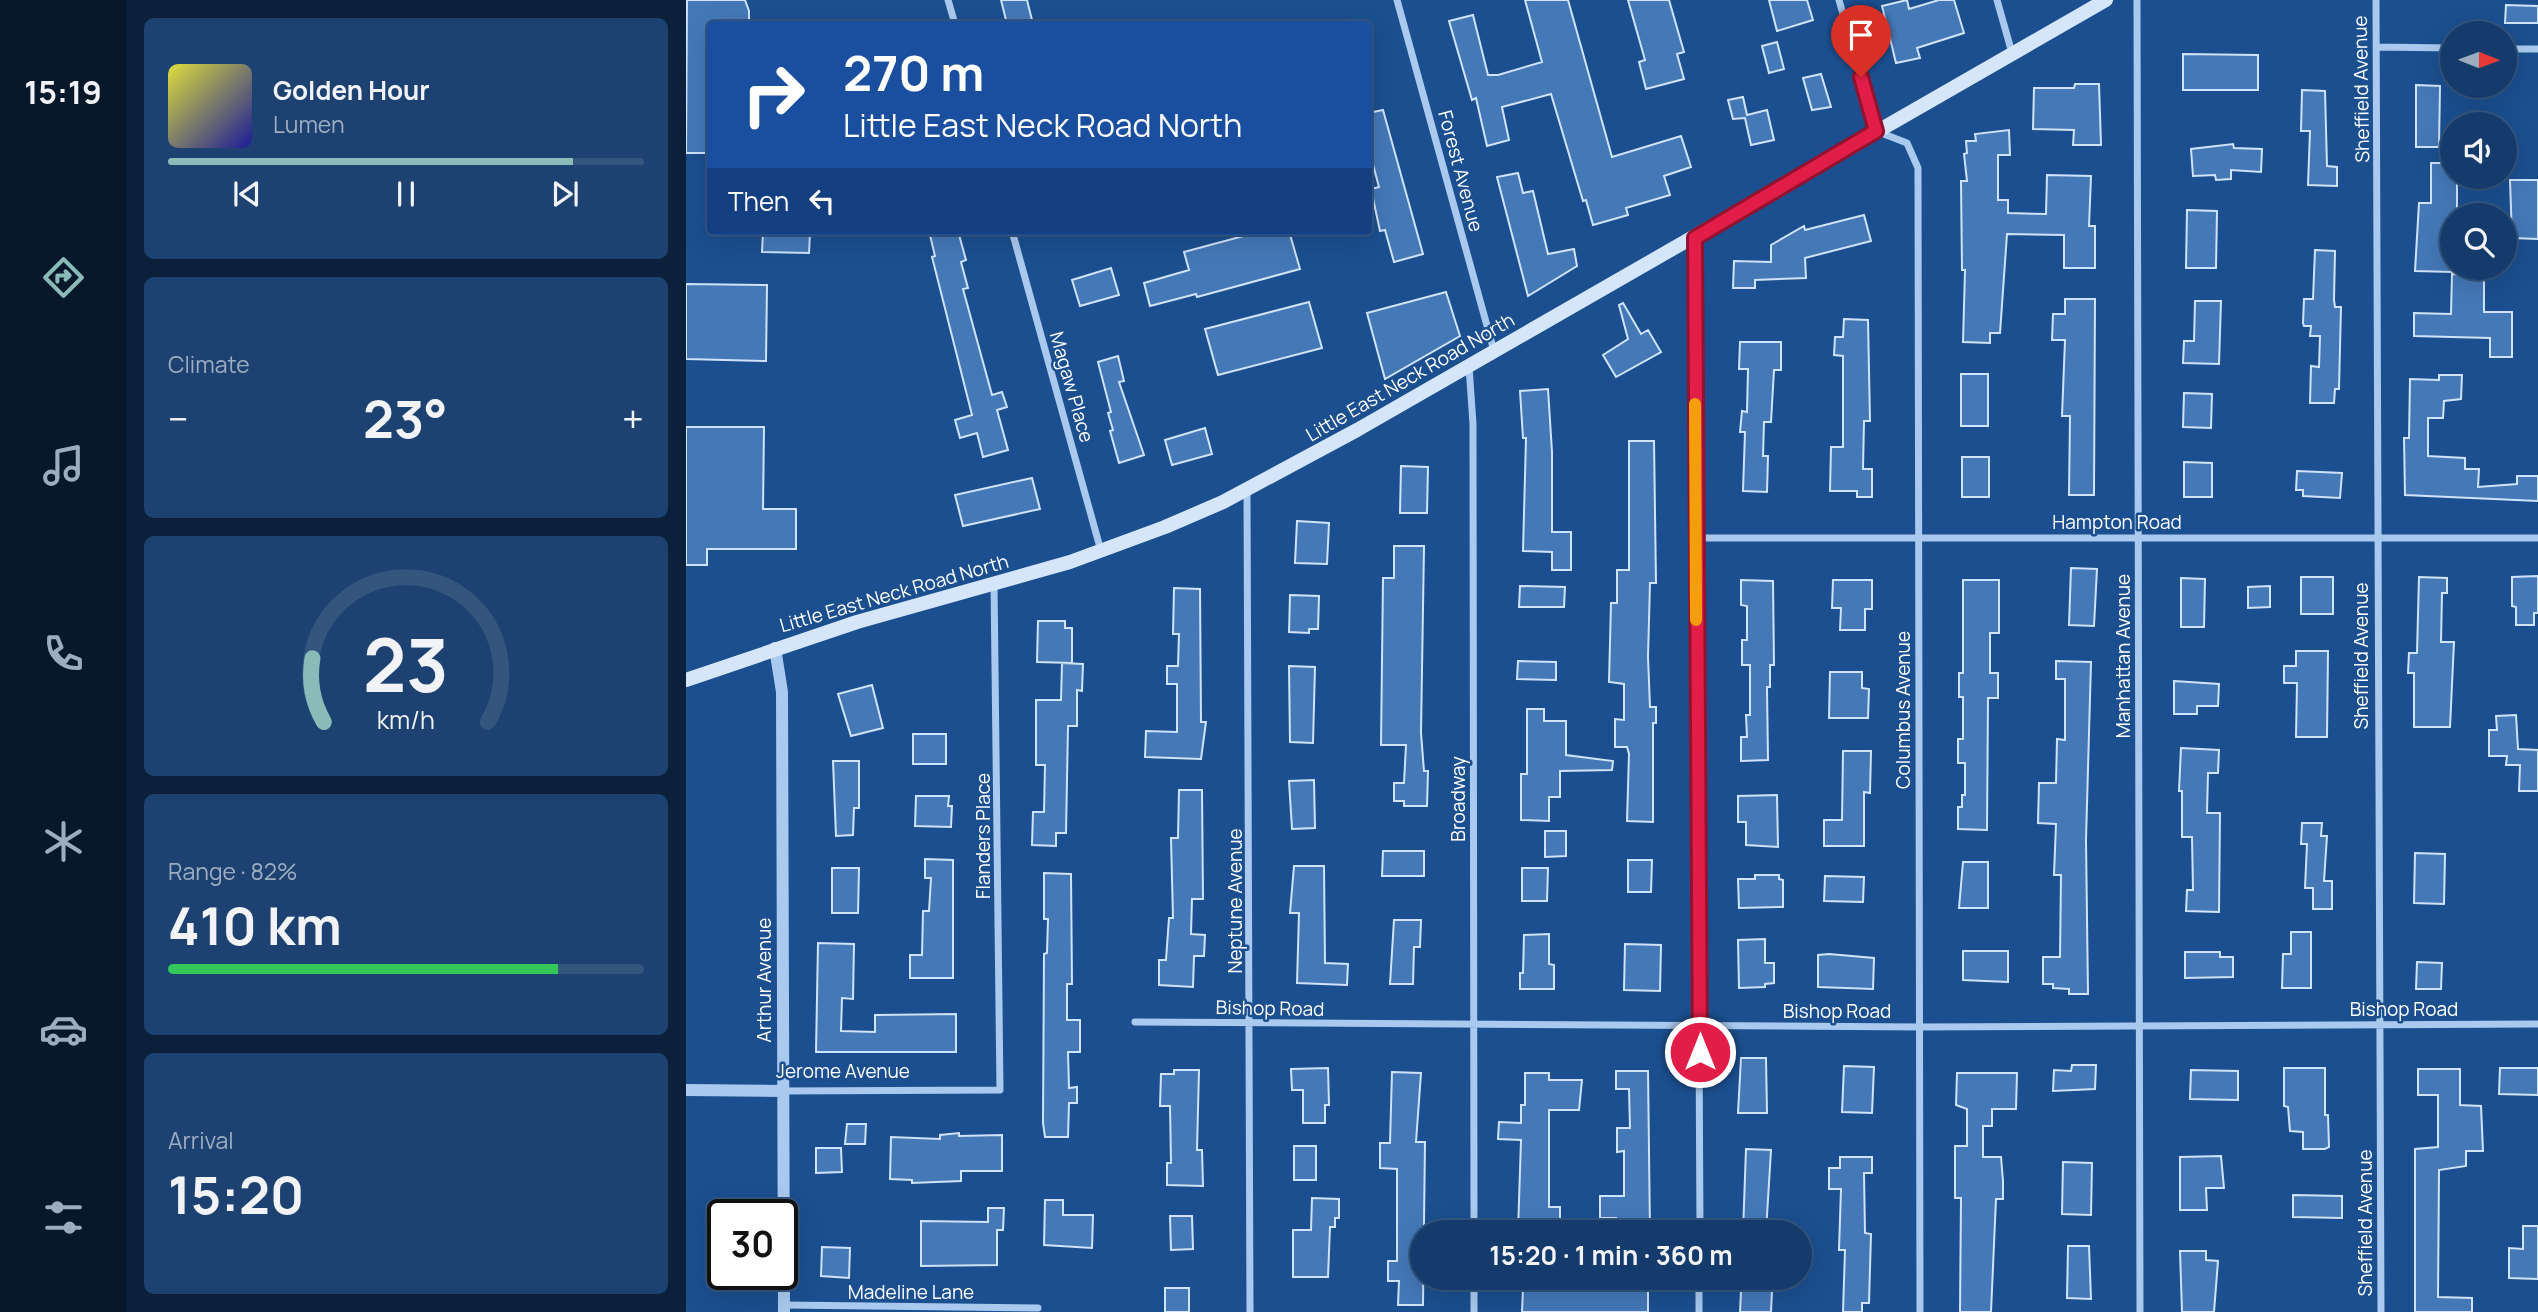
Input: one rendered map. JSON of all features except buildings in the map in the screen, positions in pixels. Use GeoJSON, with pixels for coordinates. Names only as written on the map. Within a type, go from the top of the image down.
{"type":"FeatureCollection","features":[{"type":"Feature","properties":{"kind":"main road","name":"Little East Neck Road North"},"geometry":{"type":"LineString","coordinates":[[686,680],[775,648],[1102,552],[1247,491],[1695,238],[2106,0]]}},
{"type":"Feature","properties":{"kind":"street"},"geometry":{"type":"LineString","coordinates":[[948,0],[954,21]]}},
{"type":"Feature","properties":{"kind":"street","name":"Forest Avenue"},"geometry":{"type":"LineString","coordinates":[[1397,0],[1494,351]]}},
{"type":"Feature","properties":{"kind":"street"},"geometry":{"type":"LineString","coordinates":[[1839,0],[1876,131]]}},
{"type":"Feature","properties":{"kind":"street"},"geometry":{"type":"LineString","coordinates":[[1997,0],[2012,54]]}},
{"type":"Feature","properties":{"kind":"street","name":"Manhattan Avenue"},"geometry":{"type":"LineString","coordinates":[[2137,0],[2140,1312]]}},
{"type":"Feature","properties":{"kind":"street","name":"Sheffield Avenue"},"geometry":{"type":"LineString","coordinates":[[2376,0],[2381,1312]]}},
{"type":"Feature","properties":{"kind":"street"},"geometry":{"type":"LineString","coordinates":[[2377,47],[2440,48]]}},
{"type":"Feature","properties":{"kind":"street"},"geometry":{"type":"LineString","coordinates":[[2517,49],[2538,49]]}},
{"type":"Feature","properties":{"kind":"street","name":"Columbus Avenue"},"geometry":{"type":"LineString","coordinates":[[1876,131],[1907,143],[1918,168],[1920,1312]]}},
{"type":"Feature","properties":{"kind":"street","name":"Magaw Place"},"geometry":{"type":"LineString","coordinates":[[1013,235],[1102,552]]}},
{"type":"Feature","properties":{"kind":"street"},"geometry":{"type":"LineString","coordinates":[[1695,238],[1700,1220]]}},
{"type":"Feature","properties":{"kind":"street","name":"Broadway"},"geometry":{"type":"LineString","coordinates":[[1469,366],[1473,424],[1474,1220]]}},
{"type":"Feature","properties":{"kind":"street","name":"Neptune Avenue"},"geometry":{"type":"LineString","coordinates":[[1247,491],[1250,1312]]}},
{"type":"Feature","properties":{"kind":"street","name":"Hampton Road"},"geometry":{"type":"LineString","coordinates":[[1695,538],[2538,538]]}},
{"type":"Feature","properties":{"kind":"street","name":"Flanders Place"},"geometry":{"type":"LineString","coordinates":[[994,583],[1000,1090]]}},
{"type":"Feature","properties":{"kind":"street","name":"Arthur Avenue"},"geometry":{"type":"LineString","coordinates":[[775,648],[782,692],[784,1308]]}},
{"type":"Feature","properties":{"kind":"street","name":"Bishop Road"},"geometry":{"type":"LineString","coordinates":[[1135,1022],[1700,1027],[2538,1024]]}},
{"type":"Feature","properties":{"kind":"street","name":"Jerome Avenue"},"geometry":{"type":"LineString","coordinates":[[686,1090],[1000,1090]]}},
{"type":"Feature","properties":{"kind":"street"},"geometry":{"type":"LineString","coordinates":[[1474,1290],[1475,1312]]}},
{"type":"Feature","properties":{"kind":"street"},"geometry":{"type":"LineString","coordinates":[[1699,1290],[1699,1312]]}},
{"type":"Feature","properties":{"kind":"street","name":"Madeline Lane"},"geometry":{"type":"LineString","coordinates":[[784,1308],[1038,1308]]}},
{"type":"Feature","properties":{"kind":"slow traffic"},"geometry":{"type":"LineString","coordinates":[[1695,404],[1696,620]]}},
{"type":"Feature","properties":{"kind":"route"},"geometry":{"type":"LineString","coordinates":[[1700,1052],[1695,238],[1876,131],[1861,77]]}}]}
